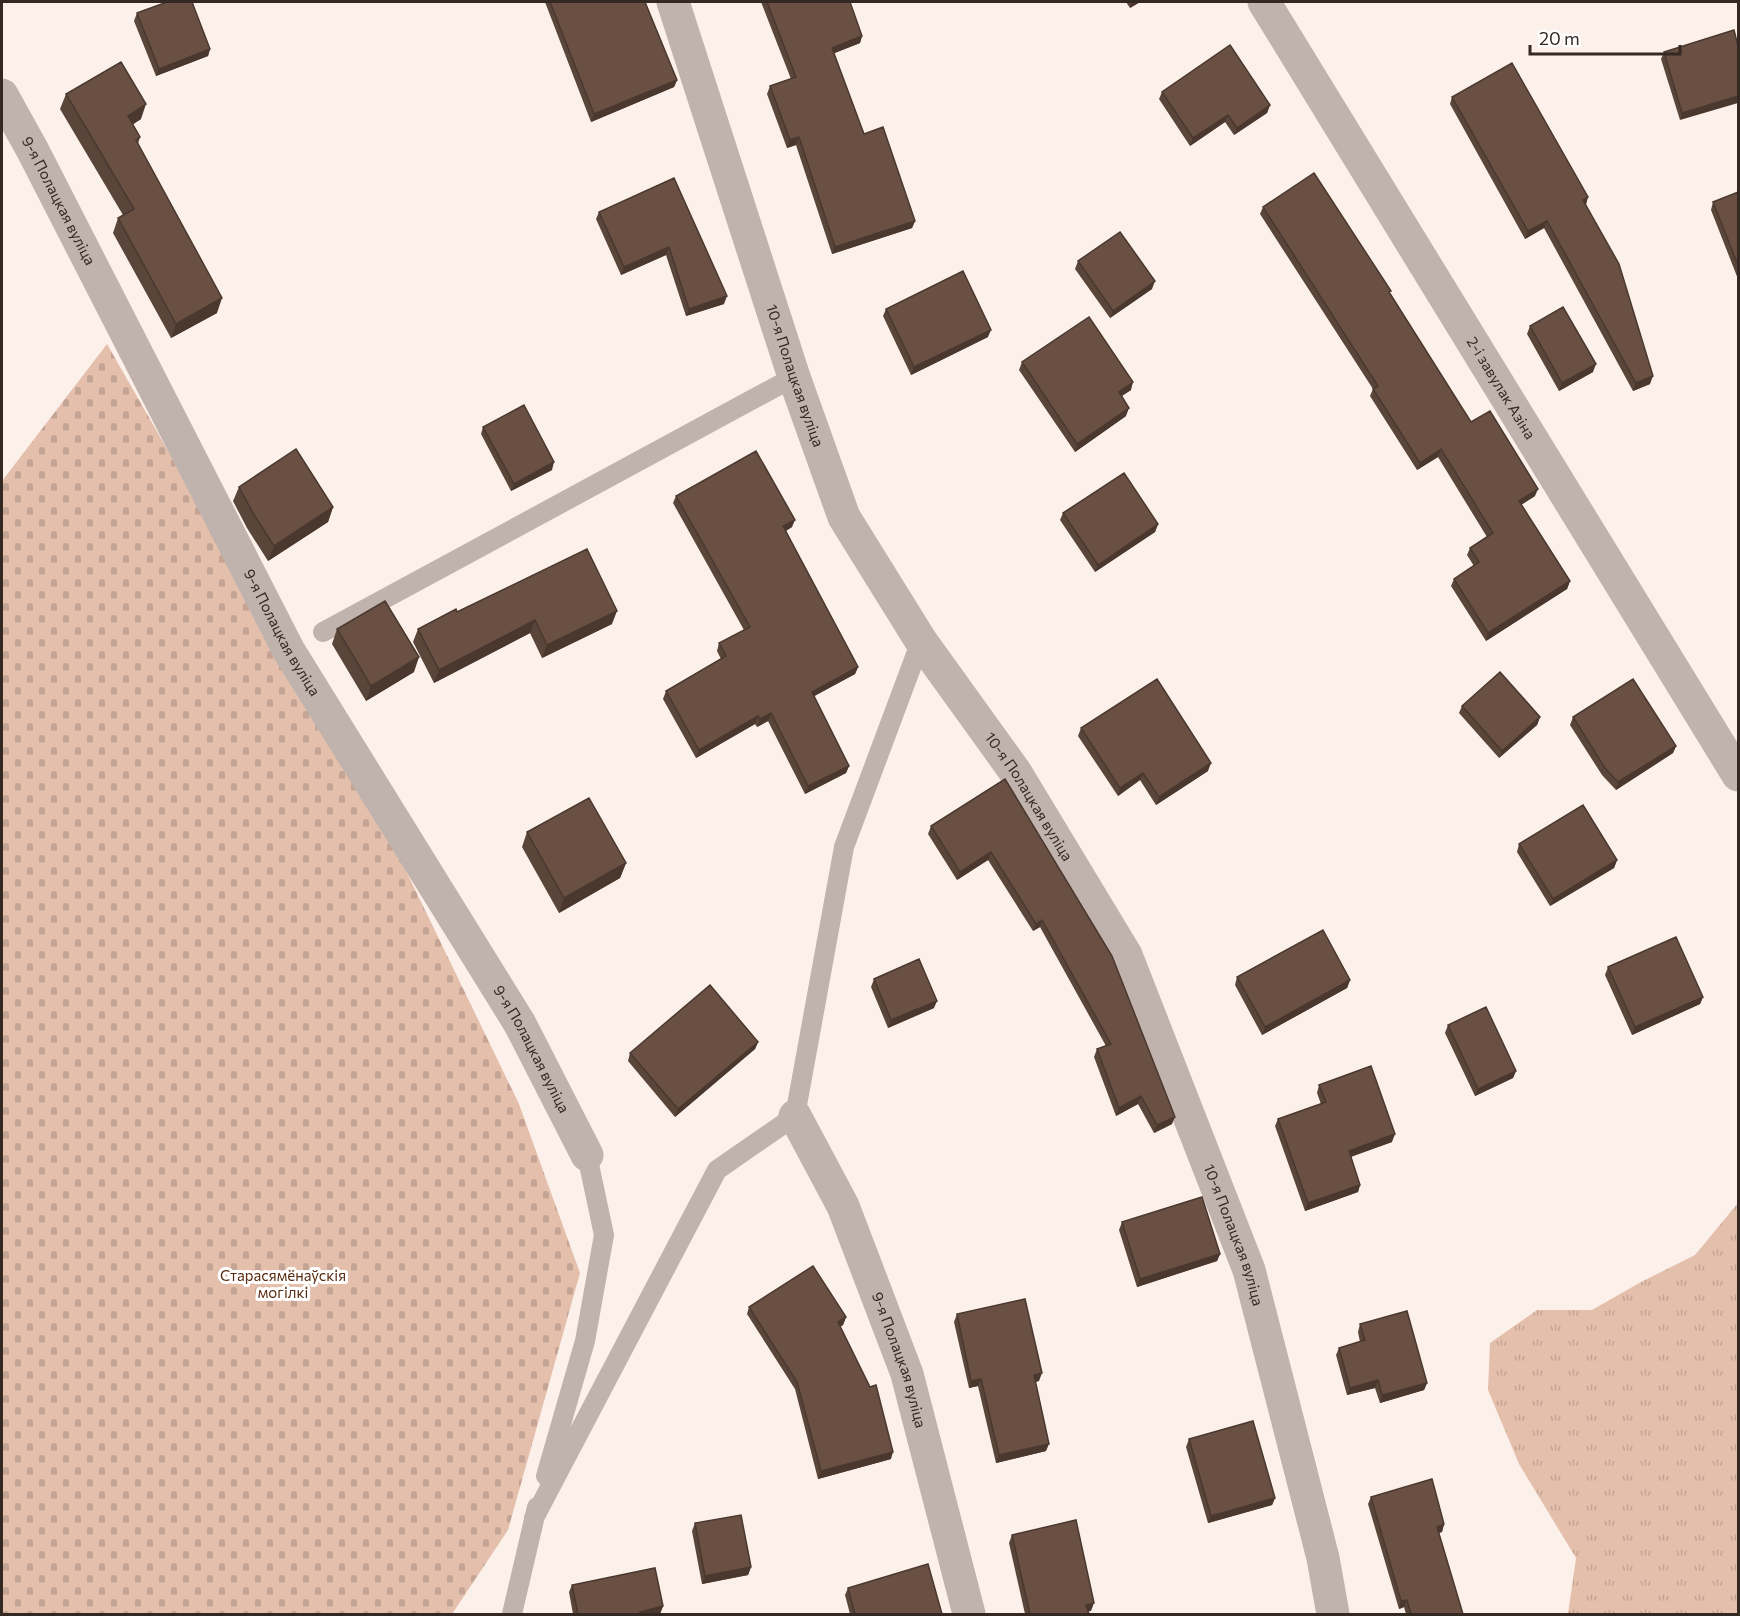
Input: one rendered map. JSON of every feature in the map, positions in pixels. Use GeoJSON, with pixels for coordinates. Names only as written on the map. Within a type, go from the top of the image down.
{"type":"FeatureCollection","features":[{"type":"Feature","properties":{"kind":"street","name":"10-я Полацкая вуліца"},"geometry":{"type":"LineString","coordinates":[[674,2],[794,377],[844,517],[921,641],[1016,773],[1126,955],[1249,1270],[1323,1558],[1333,1614]]}},
{"type":"Feature","properties":{"kind":"street","name":"2-і завулак Азіна"},"geometry":{"type":"LineString","coordinates":[[1264,2],[1738,775]]}},
{"type":"Feature","properties":{"kind":"street","name":"9-я Полацкая вуліца"},"geometry":{"type":"LineString","coordinates":[[2,95],[33,151],[289,651],[520,1024],[587,1155]]}},
{"type":"Feature","properties":{"kind":"street","name":"9-я Полацкая вуліца"},"geometry":{"type":"LineString","coordinates":[[795,1116],[843,1206],[907,1374],[969,1614]]}},
{"type":"Feature","properties":{"kind":"lane"},"geometry":{"type":"LineString","coordinates":[[323,632],[794,377]]}},
{"type":"Feature","properties":{"kind":"lane"},"geometry":{"type":"LineString","coordinates":[[534,1518],[717,1170],[795,1116],[844,847],[921,641]]}},
{"type":"Feature","properties":{"kind":"lane"},"geometry":{"type":"LineString","coordinates":[[512,1614],[534,1518],[585,1341],[604,1235],[587,1155]]}},
{"type":"Feature","properties":{"kind":"green space","name":"Старасямёнаўскія могілкі"},"geometry":{"type":"Polygon","coordinates":[[[107,344],[393,844],[519,1104],[580,1273],[508,1530],[452,1614],[2,1614],[2,481],[107,344]]]}},
{"type":"Feature","properties":{"kind":"green space"},"geometry":{"type":"Polygon","coordinates":[[[1738,1203],[1738,1614],[1568,1614],[1576,1558],[1519,1464],[1488,1390],[1490,1343],[1537,1310],[1592,1310],[1695,1255],[1738,1203]]]}},
{"type":"Feature","properties":{"kind":"building"},"geometry":{"type":"Polygon","coordinates":[[[167,2],[192,2],[210,49],[159,69],[137,13],[167,2]]]}},
{"type":"Feature","properties":{"kind":"building"},"geometry":{"type":"Polygon","coordinates":[[[550,2],[645,2],[677,80],[594,114],[550,2]]]}},
{"type":"Feature","properties":{"kind":"building"},"geometry":{"type":"Polygon","coordinates":[[[767,2],[850,2],[862,36],[832,48],[864,134],[883,127],[915,221],[835,247],[799,137],[790,140],[770,86],[796,77],[767,2]]]}},
{"type":"Feature","properties":{"kind":"building"},"geometry":{"type":"Polygon","coordinates":[[[1734,30],[1738,46],[1738,96],[1682,113],[1664,52],[1734,30]]]}},
{"type":"Feature","properties":{"kind":"building"},"geometry":{"type":"Polygon","coordinates":[[[1230,45],[1270,105],[1237,128],[1228,115],[1193,138],[1162,92],[1230,45]]]}},
{"type":"Feature","properties":{"kind":"building"},"geometry":{"type":"Polygon","coordinates":[[[121,62],[146,104],[128,116],[140,137],[136,140],[222,298],[176,324],[118,218],[134,209],[66,94],[121,62]]]}},
{"type":"Feature","properties":{"kind":"building"},"geometry":{"type":"Polygon","coordinates":[[[1512,63],[1588,197],[1583,200],[1619,264],[1653,376],[1636,383],[1547,221],[1528,231],[1452,97],[1512,63]]]}},
{"type":"Feature","properties":{"kind":"building"},"geometry":{"type":"Polygon","coordinates":[[[1314,173],[1391,291],[1389,292],[1471,422],[1490,411],[1538,489],[1519,501],[1570,581],[1488,633],[1454,579],[1479,562],[1470,548],[1493,533],[1441,449],[1420,463],[1373,389],[1378,386],[1263,207],[1314,173]]]}},
{"type":"Feature","properties":{"kind":"building"},"geometry":{"type":"Polygon","coordinates":[[[674,178],[727,296],[689,309],[669,247],[624,267],[599,212],[674,178]]]}},
{"type":"Feature","properties":{"kind":"building"},"geometry":{"type":"Polygon","coordinates":[[[1738,192],[1738,265],[1713,202],[1738,192]]]}},
{"type":"Feature","properties":{"kind":"building"},"geometry":{"type":"Polygon","coordinates":[[[1120,232],[1155,281],[1113,311],[1078,261],[1120,232]]]}},
{"type":"Feature","properties":{"kind":"building"},"geometry":{"type":"Polygon","coordinates":[[[963,271],[991,330],[914,367],[886,309],[963,271]]]}},
{"type":"Feature","properties":{"kind":"building"},"geometry":{"type":"Polygon","coordinates":[[[1563,307],[1596,364],[1562,383],[1530,326],[1563,307]]]}},
{"type":"Feature","properties":{"kind":"building"},"geometry":{"type":"Polygon","coordinates":[[[1089,317],[1133,382],[1119,392],[1129,408],[1077,444],[1022,362],[1089,317]]]}},
{"type":"Feature","properties":{"kind":"building"},"geometry":{"type":"Polygon","coordinates":[[[524,405],[554,462],[514,484],[483,427],[524,405]]]}},
{"type":"Feature","properties":{"kind":"building"},"geometry":{"type":"Polygon","coordinates":[[[296,449],[333,507],[274,546],[239,487],[296,449]]]}},
{"type":"Feature","properties":{"kind":"building"},"geometry":{"type":"Polygon","coordinates":[[[756,451],[795,520],[783,526],[858,667],[812,692],[849,766],[808,786],[771,713],[760,719],[758,716],[699,750],[666,691],[726,656],[719,643],[750,627],[676,496],[756,451]]]}},
{"type":"Feature","properties":{"kind":"building"},"geometry":{"type":"Polygon","coordinates":[[[1124,473],[1158,524],[1098,565],[1063,513],[1124,473]]]}},
{"type":"Feature","properties":{"kind":"building"},"geometry":{"type":"Polygon","coordinates":[[[587,549],[617,611],[547,645],[535,620],[439,670],[418,629],[456,609],[457,612],[587,549]]]}},
{"type":"Feature","properties":{"kind":"building"},"geometry":{"type":"Polygon","coordinates":[[[385,601],[419,657],[371,686],[337,629],[385,601]]]}},
{"type":"Feature","properties":{"kind":"building"},"geometry":{"type":"Polygon","coordinates":[[[1500,672],[1540,717],[1502,751],[1462,706],[1500,672]]]}},
{"type":"Feature","properties":{"kind":"building"},"geometry":{"type":"Polygon","coordinates":[[[1157,679],[1211,763],[1159,797],[1143,773],[1120,788],[1081,728],[1157,679]]]}},
{"type":"Feature","properties":{"kind":"building"},"geometry":{"type":"Polygon","coordinates":[[[1633,679],[1676,746],[1618,782],[1605,768],[1573,717],[1633,679]]]}},
{"type":"Feature","properties":{"kind":"building"},"geometry":{"type":"Polygon","coordinates":[[[1005,779],[1112,956],[1175,1117],[1157,1125],[1141,1096],[1119,1108],[1097,1049],[1111,1044],[1042,920],[1036,924],[991,852],[960,872],[931,826],[1005,779]]]}},
{"type":"Feature","properties":{"kind":"building"},"geometry":{"type":"Polygon","coordinates":[[[589,798],[626,863],[564,898],[527,832],[589,798]]]}},
{"type":"Feature","properties":{"kind":"building"},"geometry":{"type":"Polygon","coordinates":[[[1583,805],[1617,860],[1553,899],[1519,844],[1583,805]]]}},
{"type":"Feature","properties":{"kind":"building"},"geometry":{"type":"Polygon","coordinates":[[[1323,930],[1350,980],[1265,1027],[1237,977],[1323,930]]]}},
{"type":"Feature","properties":{"kind":"building"},"geometry":{"type":"Polygon","coordinates":[[[1676,937],[1703,997],[1635,1027],[1608,967],[1676,937]]]}},
{"type":"Feature","properties":{"kind":"building"},"geometry":{"type":"Polygon","coordinates":[[[919,959],[937,1001],[891,1020],[874,979],[919,959]]]}},
{"type":"Feature","properties":{"kind":"building"},"geometry":{"type":"Polygon","coordinates":[[[710,985],[758,1042],[678,1109],[630,1053],[710,985]]]}},
{"type":"Feature","properties":{"kind":"building"},"geometry":{"type":"Polygon","coordinates":[[[1486,1007],[1516,1071],[1478,1089],[1448,1025],[1486,1007]]]}},
{"type":"Feature","properties":{"kind":"building"},"geometry":{"type":"Polygon","coordinates":[[[1371,1066],[1395,1134],[1349,1151],[1360,1185],[1308,1203],[1278,1119],[1326,1102],[1319,1085],[1371,1066]]]}},
{"type":"Feature","properties":{"kind":"building"},"geometry":{"type":"Polygon","coordinates":[[[1202,1197],[1220,1254],[1140,1279],[1122,1222],[1202,1197]]]}},
{"type":"Feature","properties":{"kind":"building"},"geometry":{"type":"Polygon","coordinates":[[[813,1266],[846,1317],[838,1322],[870,1387],[876,1385],[893,1452],[821,1471],[797,1382],[749,1307],[813,1266]]]}},
{"type":"Feature","properties":{"kind":"building"},"geometry":{"type":"Polygon","coordinates":[[[1025,1299],[1042,1373],[1034,1375],[1049,1444],[999,1455],[981,1379],[971,1381],[957,1314],[1025,1299]]]}},
{"type":"Feature","properties":{"kind":"building"},"geometry":{"type":"Polygon","coordinates":[[[1407,1311],[1427,1383],[1382,1395],[1378,1380],[1350,1388],[1339,1348],[1365,1340],[1360,1324],[1407,1311]]]}},
{"type":"Feature","properties":{"kind":"building"},"geometry":{"type":"Polygon","coordinates":[[[1253,1421],[1275,1498],[1211,1516],[1189,1439],[1253,1421]]]}},
{"type":"Feature","properties":{"kind":"building"},"geometry":{"type":"Polygon","coordinates":[[[1432,1479],[1444,1524],[1437,1527],[1463,1614],[1411,1614],[1407,1600],[1401,1601],[1371,1497],[1432,1479]]]}},
{"type":"Feature","properties":{"kind":"building"},"geometry":{"type":"Polygon","coordinates":[[[741,1515],[751,1567],[705,1576],[695,1523],[741,1515]]]}},
{"type":"Feature","properties":{"kind":"building"},"geometry":{"type":"Polygon","coordinates":[[[1076,1520],[1094,1603],[1086,1605],[1089,1614],[1030,1614],[1012,1535],[1076,1520]]]}},
{"type":"Feature","properties":{"kind":"building"},"geometry":{"type":"Polygon","coordinates":[[[928,1564],[942,1614],[855,1614],[848,1588],[928,1564]]]}},
{"type":"Feature","properties":{"kind":"building"},"geometry":{"type":"Polygon","coordinates":[[[655,1568],[663,1606],[640,1612],[640,1614],[578,1614],[572,1585],[655,1568]]]}}]}
